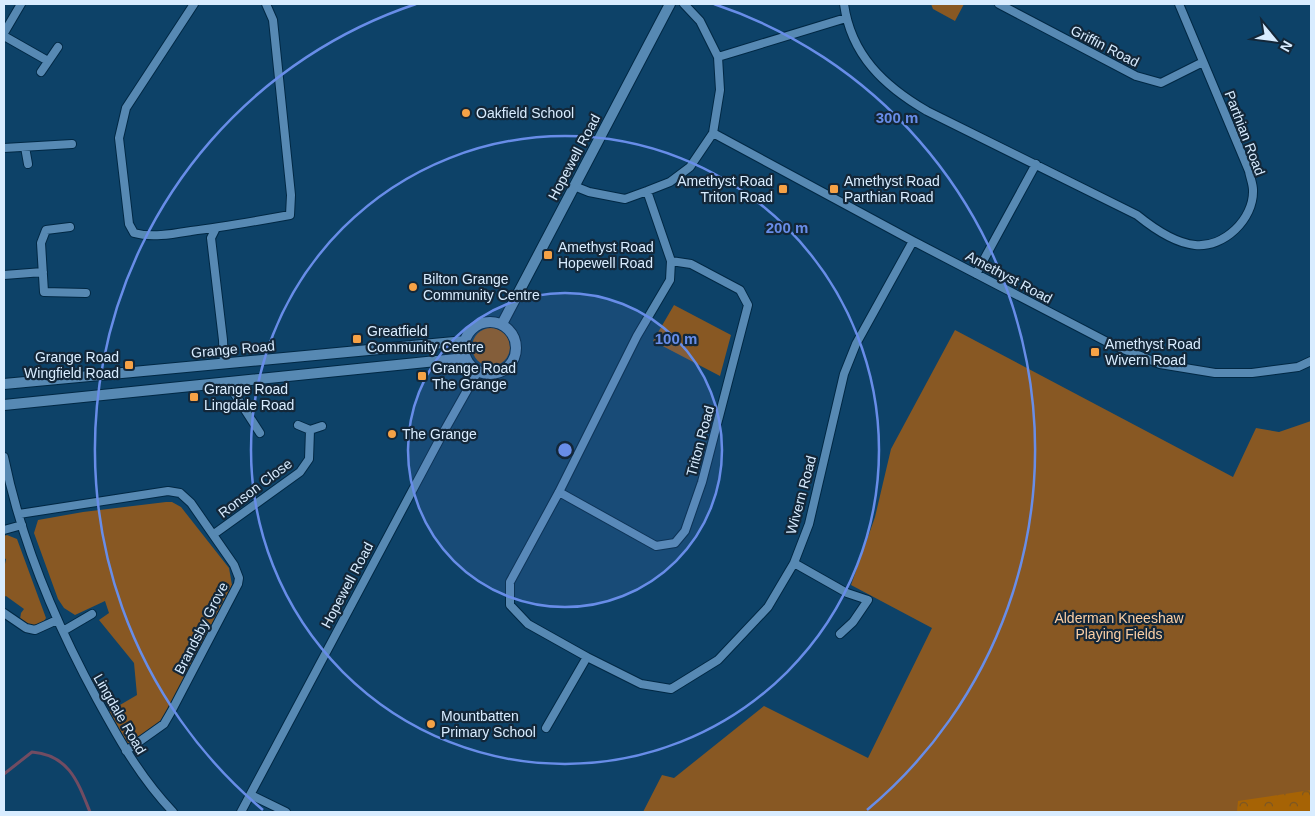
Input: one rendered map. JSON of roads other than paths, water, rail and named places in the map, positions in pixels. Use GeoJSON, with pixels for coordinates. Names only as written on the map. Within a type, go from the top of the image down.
{"type":"FeatureCollection","features":[{"type":"Feature","properties":{"kind":"street"},"geometry":{"type":"LineString","coordinates":[[21,4],[4,35],[48,61]]}},
{"type":"Feature","properties":{"kind":"street"},"geometry":{"type":"LineString","coordinates":[[194,4],[126,108],[119,138],[129,224],[134,234],[142,236],[166,235],[216,228],[290,215],[291,195],[273,20],[266,4]]}},
{"type":"Feature","properties":{"kind":"street","name":"Hopewell Road"},"geometry":{"type":"LineString","coordinates":[[502,324],[670,4]]}},
{"type":"Feature","properties":{"kind":"street"},"geometry":{"type":"LineString","coordinates":[[574,186],[589,192],[625,199],[647,191],[670,182],[690,167],[713,134],[720,90],[718,56],[700,20],[684,4]]}},
{"type":"Feature","properties":{"kind":"street","name":"Parthian Road"},"geometry":{"type":"LineString","coordinates":[[844,4],[851,33],[867,60],[883,81],[901,96],[927,111],[1137,215],[1153,228],[1180,241],[1194,245],[1205,245],[1223,239],[1237,228],[1247,213],[1253,190],[1249,171],[1179,4]]}},
{"type":"Feature","properties":{"kind":"street","name":"Griffin Road"},"geometry":{"type":"LineString","coordinates":[[999,4],[1136,76],[1161,82],[1203,62]]}},
{"type":"Feature","properties":{"kind":"street"},"geometry":{"type":"LineString","coordinates":[[718,56],[846,18]]}},
{"type":"Feature","properties":{"kind":"street"},"geometry":{"type":"LineString","coordinates":[[41,72],[58,47]]}},
{"type":"Feature","properties":{"kind":"street","name":"Amethyst Road"},"geometry":{"type":"LineString","coordinates":[[713,134],[913,241],[1112,344],[1160,364],[1215,373],[1252,373],[1298,367],[1311,361]]}},
{"type":"Feature","properties":{"kind":"street"},"geometry":{"type":"LineString","coordinates":[[4,148],[72,144]]}},
{"type":"Feature","properties":{"kind":"street"},"geometry":{"type":"LineString","coordinates":[[25,147],[28,164]]}},
{"type":"Feature","properties":{"kind":"street"},"geometry":{"type":"LineString","coordinates":[[976,274],[1036,164]]}},
{"type":"Feature","properties":{"kind":"street","name":"Wivern Road"},"geometry":{"type":"LineString","coordinates":[[647,191],[671,261],[670,280],[637,336],[559,492],[510,582],[510,605],[528,624],[587,657],[641,684],[671,690],[718,660],[768,607],[794,563],[809,524],[844,374],[856,344],[913,241]]}},
{"type":"Feature","properties":{"kind":"street"},"geometry":{"type":"LineString","coordinates":[[70,227],[46,230],[41,243],[44,292],[86,293]]}},
{"type":"Feature","properties":{"kind":"street"},"geometry":{"type":"LineString","coordinates":[[216,228],[211,238],[227,382],[260,434]]}},
{"type":"Feature","properties":{"kind":"street","name":"Triton Road"},"geometry":{"type":"LineString","coordinates":[[559,492],[656,546],[675,542],[685,531],[702,482],[748,305],[740,290],[691,264],[671,261]]}},
{"type":"Feature","properties":{"kind":"street"},"geometry":{"type":"LineString","coordinates":[[4,275],[42,272]]}},
{"type":"Feature","properties":{"kind":"street"},"geometry":{"type":"LineString","coordinates":[[487,322],[502,324],[514,336],[516,352],[513,360],[502,371],[494,374],[478,371],[471,366],[466,358],[464,350],[465,341],[468,334],[480,324],[487,322]]}},
{"type":"Feature","properties":{"kind":"street","name":"Grange Road"},"geometry":{"type":"LineString","coordinates":[[4,384],[465,341]]}},
{"type":"Feature","properties":{"kind":"street"},"geometry":{"type":"LineString","coordinates":[[4,405],[466,358]]}},
{"type":"Feature","properties":{"kind":"street","name":"Hopewell Road"},"geometry":{"type":"LineString","coordinates":[[241,812],[478,371]]}},
{"type":"Feature","properties":{"kind":"street"},"geometry":{"type":"LineString","coordinates":[[298,426],[310,430],[322,426]]}},
{"type":"Feature","properties":{"kind":"street","name":"Ronson Close"},"geometry":{"type":"LineString","coordinates":[[214,534],[300,472],[309,459],[310,430]]}},
{"type":"Feature","properties":{"kind":"street","name":"Lingdale Road"},"geometry":{"type":"LineString","coordinates":[[4,457],[22,525],[57,620],[74,658],[126,751],[145,780],[173,812]]}},
{"type":"Feature","properties":{"kind":"street","name":"Brandsby Grove"},"geometry":{"type":"LineString","coordinates":[[19,514],[168,491],[180,493],[190,502],[234,565],[239,578],[238,584],[164,724],[126,751]]}},
{"type":"Feature","properties":{"kind":"street"},"geometry":{"type":"LineString","coordinates":[[4,530],[22,525]]}},
{"type":"Feature","properties":{"kind":"street"},"geometry":{"type":"LineString","coordinates":[[794,563],[847,593],[868,600],[853,622],[840,634]]}},
{"type":"Feature","properties":{"kind":"street"},"geometry":{"type":"LineString","coordinates":[[4,613],[26,628],[34,630],[57,620]]}},
{"type":"Feature","properties":{"kind":"street"},"geometry":{"type":"LineString","coordinates":[[62,631],[92,614]]}},
{"type":"Feature","properties":{"kind":"street"},"geometry":{"type":"LineString","coordinates":[[546,728],[587,657]]}},
{"type":"Feature","properties":{"kind":"street"},"geometry":{"type":"LineString","coordinates":[[250,795],[286,812]]}},
{"type":"Feature","properties":{"kind":"waterway"},"geometry":{"type":"LineString","coordinates":[[4,774],[32,752],[55,758],[63,764],[76,781],[90,812]]}},
{"type":"Feature","properties":{"kind":"place","name":"Oakfield School"},"geometry":{"type":"Point","coordinates":[466,113]}},
{"type":"Feature","properties":{"kind":"place","name":"Amethyst Road Triton Road"},"geometry":{"type":"Point","coordinates":[783,189]}},
{"type":"Feature","properties":{"kind":"place","name":"Amethyst Road Parthian Road"},"geometry":{"type":"Point","coordinates":[834,189]}},
{"type":"Feature","properties":{"kind":"place","name":"Amethyst Road Hopewell Road"},"geometry":{"type":"Point","coordinates":[548,255]}},
{"type":"Feature","properties":{"kind":"place","name":"Bilton Grange Community Centre"},"geometry":{"type":"Point","coordinates":[413,287]}},
{"type":"Feature","properties":{"kind":"place","name":"Greatfield Community Centre"},"geometry":{"type":"Point","coordinates":[357,339]}},
{"type":"Feature","properties":{"kind":"place","name":"Amethyst Road Wivern Road"},"geometry":{"type":"Point","coordinates":[1095,352]}},
{"type":"Feature","properties":{"kind":"place","name":"Grange Road Wingfield Road"},"geometry":{"type":"Point","coordinates":[129,365]}},
{"type":"Feature","properties":{"kind":"place","name":"Grange Road The Grange"},"geometry":{"type":"Point","coordinates":[422,376]}},
{"type":"Feature","properties":{"kind":"place","name":"Grange Road Lingdale Road"},"geometry":{"type":"Point","coordinates":[194,397]}},
{"type":"Feature","properties":{"kind":"place","name":"The Grange"},"geometry":{"type":"Point","coordinates":[392,434]}},
{"type":"Feature","properties":{"kind":"place","name":"Mountbatten Primary School"},"geometry":{"type":"Point","coordinates":[431,724]}},
{"type":"Feature","properties":{"kind":"park label","name":"Alderman Kneeshaw Playing Fields"},"geometry":{"type":"Point","coordinates":[1119,626]}}]}
